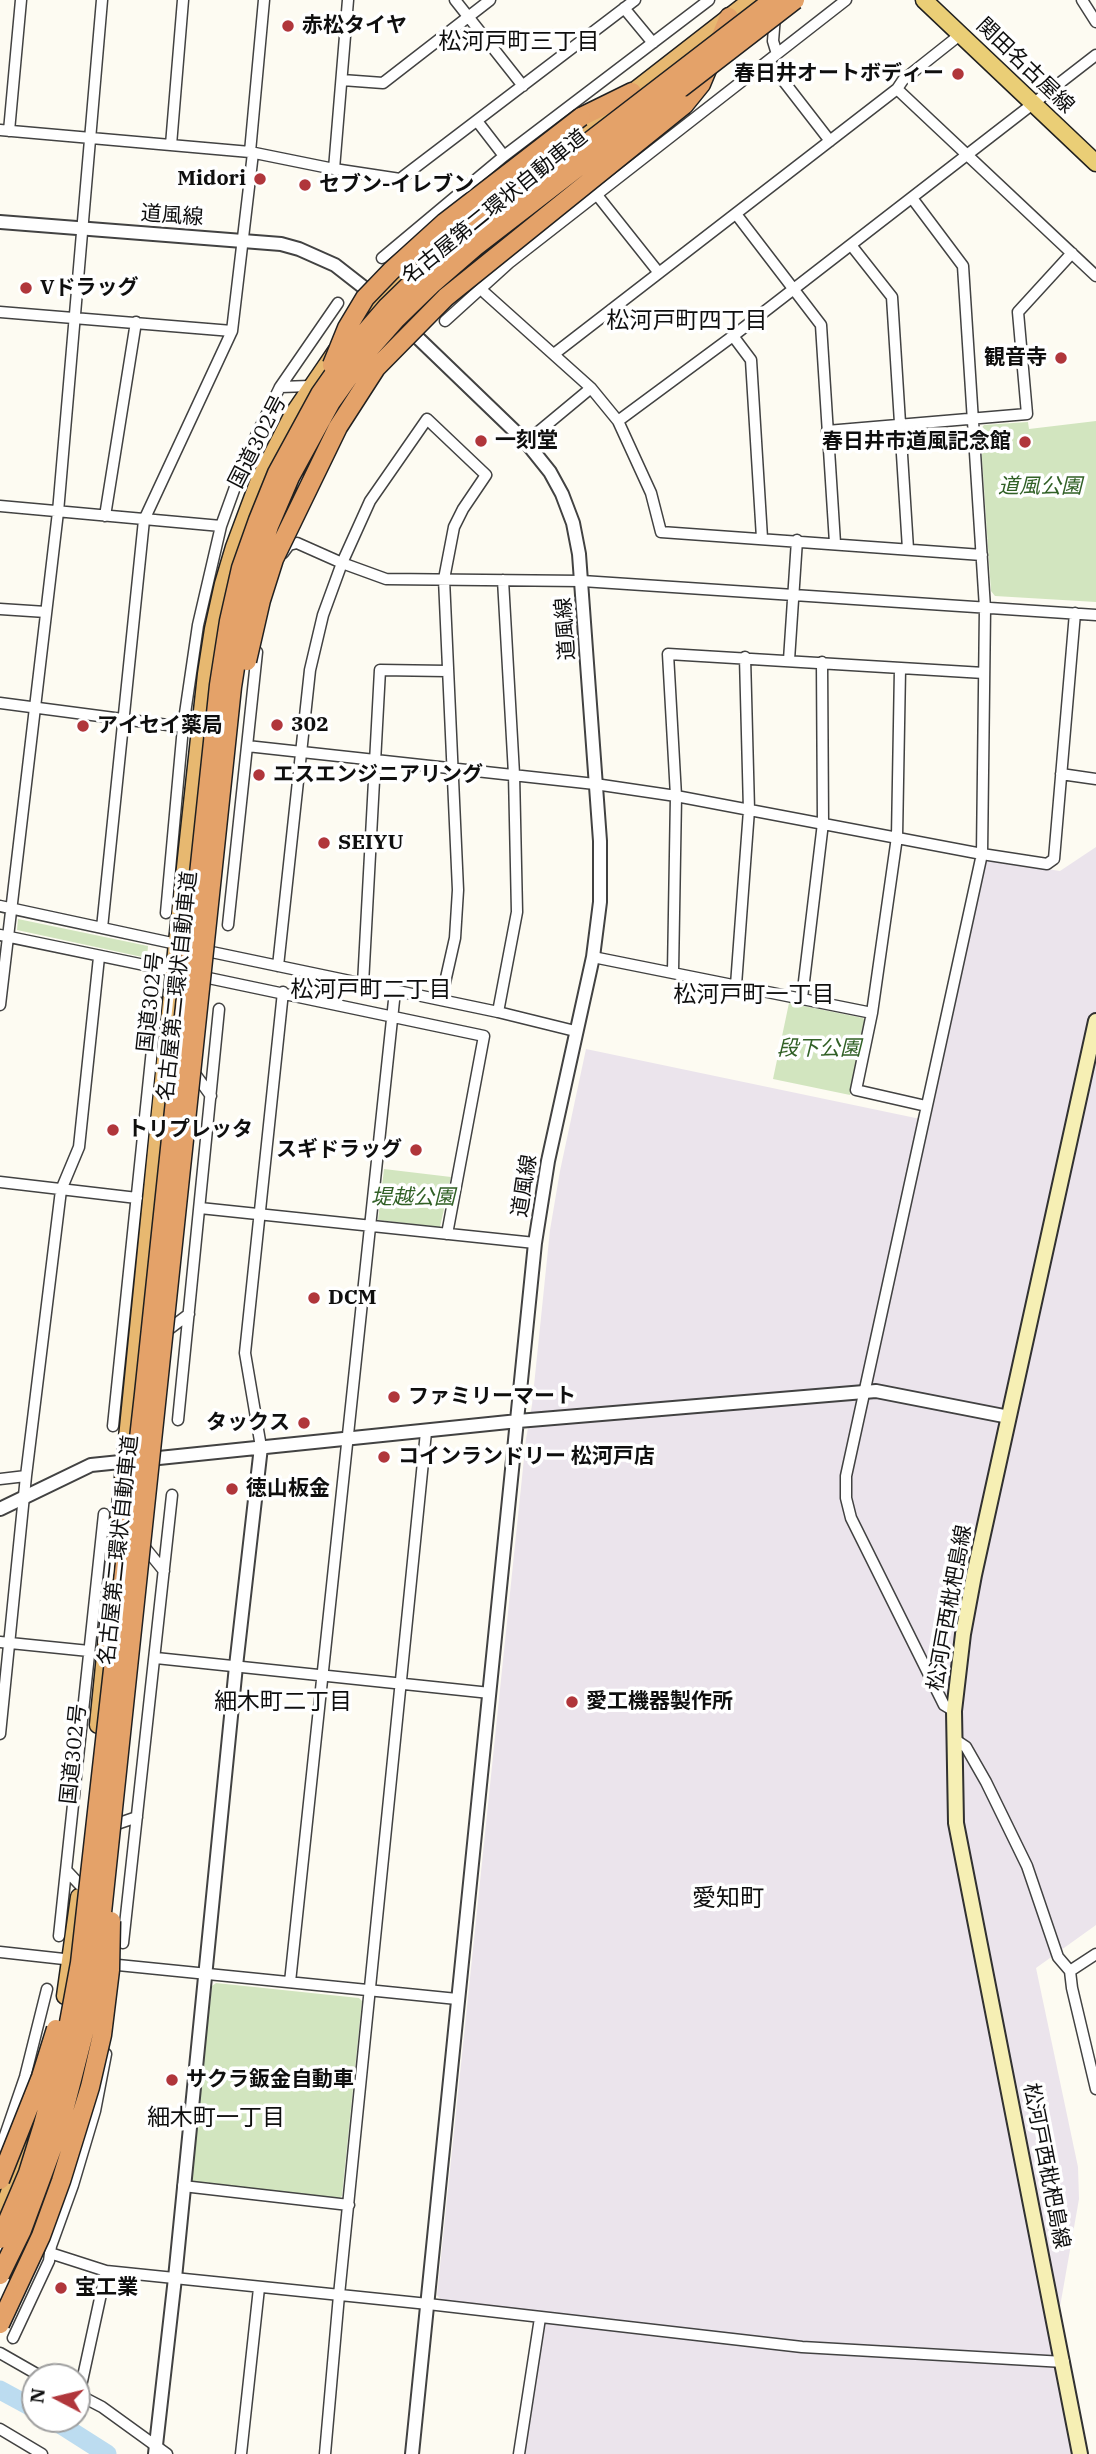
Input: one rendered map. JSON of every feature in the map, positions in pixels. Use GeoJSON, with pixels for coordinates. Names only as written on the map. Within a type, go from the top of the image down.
{"type":"FeatureCollection","features":[{"type":"Feature","properties":{"kind":"highway","name":"名古屋第二環状自動車道"},"geometry":{"type":"LineString","coordinates":[[0,2276],[44,2175],[76,2066],[96,1969],[107,1805],[200,855],[229,621],[241,568],[277,473],[315,390],[387,307],[422,273],[468,235],[774,0]]}},
{"type":"Feature","properties":{"kind":"highway","name":"名古屋第二環状自動車道"},"geometry":{"type":"LineString","coordinates":[[0,2239],[36,2149],[68,2028],[107,1805],[232,687],[242,623],[269,526],[290,477],[331,402],[366,353],[396,319],[475,247],[795,0]]}},
{"type":"Feature","properties":{"kind":"highway"},"geometry":{"type":"LineString","coordinates":[[215,857],[241,688],[261,600],[274,559],[338,427],[376,368],[446,297],[684,105],[701,84],[738,6]]}},
{"type":"Feature","properties":{"kind":"highway","name":"国道302号"},"geometry":{"type":"LineString","coordinates":[[1,2214],[34,2124],[50,2070],[71,1960],[113,1579],[112,1515],[125,1460],[206,674],[223,584],[259,480],[276,445],[315,390],[348,335],[379,300],[450,234],[738,6]]}},
{"type":"Feature","properties":{"kind":"highway"},"geometry":{"type":"LineString","coordinates":[[315,390],[365,298],[391,271],[444,222],[581,117],[632,92]]}},
{"type":"Feature","properties":{"kind":"highway"},"geometry":{"type":"LineString","coordinates":[[0,2180],[41,2077],[58,2023],[107,1805]]}},
{"type":"Feature","properties":{"kind":"highway"},"geometry":{"type":"LineString","coordinates":[[0,2324],[41,2236],[61,2181],[90,2087],[102,2035],[110,1970],[107,1805]]}},
{"type":"Feature","properties":{"kind":"main road","name":"関田名古屋線"},"geometry":{"type":"LineString","coordinates":[[924,0],[1096,163]]}},
{"type":"Feature","properties":{"kind":"main road","name":"松河戸西枇杷島線"},"geometry":{"type":"LineString","coordinates":[[1080,2454],[956,1823],[954,1711],[963,1634],[974,1575],[1096,1021]]}},
{"type":"Feature","properties":{"kind":"street"},"geometry":{"type":"LineString","coordinates":[[21,0],[4,130],[252,152],[400,179],[635,0]]}},
{"type":"Feature","properties":{"kind":"street"},"geometry":{"type":"LineString","coordinates":[[0,1004],[5,907],[35,708],[58,512],[102,0]]}},
{"type":"Feature","properties":{"kind":"street"},"geometry":{"type":"LineString","coordinates":[[171,145],[183,0]]}},
{"type":"Feature","properties":{"kind":"street"},"geometry":{"type":"LineString","coordinates":[[102,928],[144,520],[232,331],[252,152],[264,0]]}},
{"type":"Feature","properties":{"kind":"street"},"geometry":{"type":"LineString","coordinates":[[334,169],[348,0]]}},
{"type":"Feature","properties":{"kind":"street"},"geometry":{"type":"LineString","coordinates":[[455,0],[523,86]]}},
{"type":"Feature","properties":{"kind":"street"},"geometry":{"type":"LineString","coordinates":[[342,80],[383,83],[489,0]]}},
{"type":"Feature","properties":{"kind":"street"},"geometry":{"type":"LineString","coordinates":[[382,258],[504,156],[709,0]]}},
{"type":"Feature","properties":{"kind":"street"},"geometry":{"type":"LineString","coordinates":[[774,0],[774,41],[777,54]]}},
{"type":"Feature","properties":{"kind":"street"},"geometry":{"type":"LineString","coordinates":[[445,321],[509,263],[846,0]]}},
{"type":"Feature","properties":{"kind":"street"},"geometry":{"type":"LineString","coordinates":[[1082,0],[1096,22]]}},
{"type":"Feature","properties":{"kind":"street"},"geometry":{"type":"LineString","coordinates":[[624,8],[653,43]]}},
{"type":"Feature","properties":{"kind":"street"},"geometry":{"type":"LineString","coordinates":[[554,354],[897,89],[903,80],[961,34]]}},
{"type":"Feature","properties":{"kind":"street"},"geometry":{"type":"LineString","coordinates":[[618,422],[1096,55]]}},
{"type":"Feature","properties":{"kind":"street"},"geometry":{"type":"LineString","coordinates":[[768,61],[830,141]]}},
{"type":"Feature","properties":{"kind":"street"},"geometry":{"type":"LineString","coordinates":[[897,89],[1096,276]]}},
{"type":"Feature","properties":{"kind":"street"},"geometry":{"type":"LineString","coordinates":[[477,121],[504,156]]}},
{"type":"Feature","properties":{"kind":"street"},"geometry":{"type":"LineString","coordinates":[[597,195],[659,273]]}},
{"type":"Feature","properties":{"kind":"street"},"geometry":{"type":"LineString","coordinates":[[912,198],[963,266],[985,608],[982,854],[846,1476],[846,1498],[851,1518],[944,1705],[954,1711]]}},
{"type":"Feature","properties":{"kind":"street"},"geometry":{"type":"LineString","coordinates":[[736,214],[821,325],[835,543]]}},
{"type":"Feature","properties":{"kind":"street","name":"道風線"},"geometry":{"type":"LineString","coordinates":[[0,222],[242,240],[299,249],[335,265],[379,300],[526,442],[550,472],[573,523],[582,581],[600,841],[600,902],[593,957],[548,1161],[535,1242],[412,2454]]}},
{"type":"Feature","properties":{"kind":"street"},"geometry":{"type":"LineString","coordinates":[[421,225],[429,252]]}},
{"type":"Feature","properties":{"kind":"street"},"geometry":{"type":"LineString","coordinates":[[450,234],[509,263]]}},
{"type":"Feature","properties":{"kind":"street"},"geometry":{"type":"LineString","coordinates":[[851,245],[892,297],[908,549]]}},
{"type":"Feature","properties":{"kind":"street"},"geometry":{"type":"LineString","coordinates":[[827,431],[1027,414],[1017,312],[1072,253]]}},
{"type":"Feature","properties":{"kind":"street"},"geometry":{"type":"LineString","coordinates":[[485,293],[590,388],[618,422],[651,493],[661,532],[982,555]]}},
{"type":"Feature","properties":{"kind":"street"},"geometry":{"type":"LineString","coordinates":[[166,913],[183,727],[198,625],[220,526],[247,454],[280,387],[338,303]]}},
{"type":"Feature","properties":{"kind":"street"},"geometry":{"type":"LineString","coordinates":[[0,312],[232,331]]}},
{"type":"Feature","properties":{"kind":"street"},"geometry":{"type":"LineString","coordinates":[[105,516],[136,323]]}},
{"type":"Feature","properties":{"kind":"street"},"geometry":{"type":"LineString","coordinates":[[733,336],[751,360],[761,538]]}},
{"type":"Feature","properties":{"kind":"street"},"geometry":{"type":"LineString","coordinates":[[280,387],[315,390]]}},
{"type":"Feature","properties":{"kind":"street"},"geometry":{"type":"LineString","coordinates":[[526,442],[590,388]]}},
{"type":"Feature","properties":{"kind":"street"},"geometry":{"type":"LineString","coordinates":[[278,966],[299,751],[310,670],[323,615],[370,500],[427,419],[486,475],[454,527],[444,579],[458,916],[440,1000]]}},
{"type":"Feature","properties":{"kind":"street"},"geometry":{"type":"LineString","coordinates":[[0,506],[220,526]]}},
{"type":"Feature","properties":{"kind":"street"},"geometry":{"type":"LineString","coordinates":[[789,660],[797,540]]}},
{"type":"Feature","properties":{"kind":"street"},"geometry":{"type":"LineString","coordinates":[[228,925],[254,670],[272,583],[283,552],[289,545],[297,543],[386,579],[582,581],[1096,615]]}},
{"type":"Feature","properties":{"kind":"street"},"geometry":{"type":"LineString","coordinates":[[498,1012],[517,912],[514,774],[503,580]]}},
{"type":"Feature","properties":{"kind":"street"},"geometry":{"type":"LineString","coordinates":[[0,609],[46,612]]}},
{"type":"Feature","properties":{"kind":"street"},"geometry":{"type":"LineString","coordinates":[[247,746],[596,784],[676,796],[1047,864],[1054,859],[1075,613]]}},
{"type":"Feature","properties":{"kind":"street"},"geometry":{"type":"LineString","coordinates":[[673,972],[676,796],[668,654],[984,673]]}},
{"type":"Feature","properties":{"kind":"street"},"geometry":{"type":"LineString","coordinates":[[736,985],[749,810],[745,657]]}},
{"type":"Feature","properties":{"kind":"street"},"geometry":{"type":"LineString","coordinates":[[802,998],[823,823],[822,662]]}},
{"type":"Feature","properties":{"kind":"street"},"geometry":{"type":"LineString","coordinates":[[900,668],[897,837],[872,1013],[856,1090],[926,1106]]}},
{"type":"Feature","properties":{"kind":"street"},"geometry":{"type":"LineString","coordinates":[[363,984],[380,670],[447,671]]}},
{"type":"Feature","properties":{"kind":"street"},"geometry":{"type":"LineString","coordinates":[[0,704],[183,727]]}},
{"type":"Feature","properties":{"kind":"street"},"geometry":{"type":"LineString","coordinates":[[1062,775],[1096,779]]}},
{"type":"Feature","properties":{"kind":"street"},"geometry":{"type":"LineString","coordinates":[[189,831],[241,798]]}},
{"type":"Feature","properties":{"kind":"street"},"geometry":{"type":"LineString","coordinates":[[5,907],[498,1012],[575,1031]]}},
{"type":"Feature","properties":{"kind":"street"},"geometry":{"type":"LineString","coordinates":[[4,936],[484,1036],[447,1234]]}},
{"type":"Feature","properties":{"kind":"street"},"geometry":{"type":"LineString","coordinates":[[0,1734],[5,1643],[61,1190],[79,1147],[99,957]]}},
{"type":"Feature","properties":{"kind":"street"},"geometry":{"type":"LineString","coordinates":[[593,957],[872,1013]]}},
{"type":"Feature","properties":{"kind":"street"},"geometry":{"type":"LineString","coordinates":[[290,1982],[395,991]]}},
{"type":"Feature","properties":{"kind":"street"},"geometry":{"type":"LineString","coordinates":[[159,2451],[204,1973],[261,1447],[245,1353],[283,992]]}},
{"type":"Feature","properties":{"kind":"street"},"geometry":{"type":"LineString","coordinates":[[113,1426],[157,1001]]}},
{"type":"Feature","properties":{"kind":"street"},"geometry":{"type":"LineString","coordinates":[[178,1420],[219,1009]]}},
{"type":"Feature","properties":{"kind":"street"},"geometry":{"type":"LineString","coordinates":[[168,1037],[211,1096]]}},
{"type":"Feature","properties":{"kind":"street"},"geometry":{"type":"LineString","coordinates":[[147,1098],[163,1089]]}},
{"type":"Feature","properties":{"kind":"street"},"geometry":{"type":"LineString","coordinates":[[0,1182],[137,1198]]}},
{"type":"Feature","properties":{"kind":"street"},"geometry":{"type":"LineString","coordinates":[[200,1208],[535,1242]]}},
{"type":"Feature","properties":{"kind":"street"},"geometry":{"type":"LineString","coordinates":[[136,1353],[189,1314]]}},
{"type":"Feature","properties":{"kind":"street"},"geometry":{"type":"LineString","coordinates":[[119,1373],[132,1394]]}},
{"type":"Feature","properties":{"kind":"street"},"geometry":{"type":"LineString","coordinates":[[0,1509],[82,1468],[125,1460],[517,1422],[864,1391],[876,1391],[1009,1418]]}},
{"type":"Feature","properties":{"kind":"street"},"geometry":{"type":"LineString","coordinates":[[325,2454],[426,1432]]}},
{"type":"Feature","properties":{"kind":"street"},"geometry":{"type":"LineString","coordinates":[[0,1479],[26,1476]]}},
{"type":"Feature","properties":{"kind":"street"},"geometry":{"type":"LineString","coordinates":[[123,1943],[172,1495]]}},
{"type":"Feature","properties":{"kind":"street"},"geometry":{"type":"LineString","coordinates":[[112,1515],[164,1571]]}},
{"type":"Feature","properties":{"kind":"street"},"geometry":{"type":"LineString","coordinates":[[59,1936],[96,1588],[112,1515]]}},
{"type":"Feature","properties":{"kind":"street"},"geometry":{"type":"LineString","coordinates":[[96,1588],[113,1579]]}},
{"type":"Feature","properties":{"kind":"street"},"geometry":{"type":"LineString","coordinates":[[5,1643],[89,1651]]}},
{"type":"Feature","properties":{"kind":"street"},"geometry":{"type":"LineString","coordinates":[[156,1658],[490,1693]]}},
{"type":"Feature","properties":{"kind":"street"},"geometry":{"type":"LineString","coordinates":[[954,1739],[966,1746],[986,1782],[1027,1866],[1058,1957],[1070,1971],[1096,2089]]}},
{"type":"Feature","properties":{"kind":"street"},"geometry":{"type":"LineString","coordinates":[[86,1835],[138,1817]]}},
{"type":"Feature","properties":{"kind":"street"},"geometry":{"type":"LineString","coordinates":[[66,1871],[80,1885]]}},
{"type":"Feature","properties":{"kind":"street"},"geometry":{"type":"LineString","coordinates":[[0,1952],[457,1999]]}},
{"type":"Feature","properties":{"kind":"street"},"geometry":{"type":"LineString","coordinates":[[1070,1971],[1096,1954]]}},
{"type":"Feature","properties":{"kind":"street"},"geometry":{"type":"LineString","coordinates":[[0,2150],[25,2077],[47,1989]]}},
{"type":"Feature","properties":{"kind":"street"},"geometry":{"type":"LineString","coordinates":[[13,2338],[49,2261],[51,2246],[74,2185],[100,2087],[114,1995]]}},
{"type":"Feature","properties":{"kind":"street"},"geometry":{"type":"LineString","coordinates":[[56,2048],[100,2087]]}},
{"type":"Feature","properties":{"kind":"street"},"geometry":{"type":"LineString","coordinates":[[25,2077],[50,2070]]}},
{"type":"Feature","properties":{"kind":"street"},"geometry":{"type":"LineString","coordinates":[[0,2167],[3,2176],[0,2189]]}},
{"type":"Feature","properties":{"kind":"street"},"geometry":{"type":"LineString","coordinates":[[1,2214],[74,2185]]}},
{"type":"Feature","properties":{"kind":"street"},"geometry":{"type":"LineString","coordinates":[[183,2186],[349,2205]]}},
{"type":"Feature","properties":{"kind":"street"},"geometry":{"type":"LineString","coordinates":[[50,2253],[106,2271],[428,2304],[802,2347],[1064,2362]]}},
{"type":"Feature","properties":{"kind":"street"},"geometry":{"type":"LineString","coordinates":[[85,2363],[106,2271]]}},
{"type":"Feature","properties":{"kind":"street"},"geometry":{"type":"LineString","coordinates":[[241,2454],[259,2288]]}},
{"type":"Feature","properties":{"kind":"street"},"geometry":{"type":"LineString","coordinates":[[519,2454],[540,2318]]}},
{"type":"Feature","properties":{"kind":"street"},"geometry":{"type":"LineString","coordinates":[[0,2353],[21,2365]]}},
{"type":"Feature","properties":{"kind":"street"},"geometry":{"type":"LineString","coordinates":[[91,2401],[159,2451]]}},
{"type":"Feature","properties":{"kind":"street"},"geometry":{"type":"LineString","coordinates":[[2,2434],[42,2454]]}},
{"type":"Feature","properties":{"kind":"shaded area"},"geometry":{"type":"Polygon","coordinates":[[[1096,847],[1096,1925],[1036,1968],[1078,2167],[1079,2199],[1052,2352],[1074,2454],[523,2454],[545,2312],[441,2300],[437,2295],[550,1230],[586,1049],[930,1121],[986,862],[990,860],[1060,871],[1096,847]]]}},
{"type":"Feature","properties":{"kind":"green space","name":"道風公園"},"geometry":{"type":"Polygon","coordinates":[[[1096,421],[1096,602],[995,596],[991,591],[980,430],[984,425],[1028,422],[1029,429],[1096,421]]]}},
{"type":"Feature","properties":{"kind":"green space"},"geometry":{"type":"Polygon","coordinates":[[[18,919],[148,946],[147,958],[17,930],[18,919]]]}},
{"type":"Feature","properties":{"kind":"green space","name":"段下公園"},"geometry":{"type":"Polygon","coordinates":[[[789,1003],[863,1018],[866,1021],[850,1095],[773,1079],[789,1003]]]}},
{"type":"Feature","properties":{"kind":"green space","name":"堤越公園"},"geometry":{"type":"Polygon","coordinates":[[[384,1169],[451,1177],[440,1227],[378,1220],[384,1169]]]}},
{"type":"Feature","properties":{"kind":"green space"},"geometry":{"type":"Polygon","coordinates":[[[216,1983],[359,1998],[362,2001],[342,2196],[338,2199],[190,2181],[212,1986],[216,1983]]]}},
{"type":"Feature","properties":{"kind":"waterway"},"geometry":{"type":"LineString","coordinates":[[0,2390],[21,2401]]}},
{"type":"Feature","properties":{"kind":"waterway"},"geometry":{"type":"LineString","coordinates":[[74,2433],[107,2454]]}},
{"type":"Feature","properties":{"kind":"place","name":"赤松タイヤ"},"geometry":{"type":"Point","coordinates":[288,26]}},
{"type":"Feature","properties":{"kind":"place","name":"春日井オートボディー"},"geometry":{"type":"Point","coordinates":[958,74]}},
{"type":"Feature","properties":{"kind":"place","name":"Midori"},"geometry":{"type":"Point","coordinates":[260,179]}},
{"type":"Feature","properties":{"kind":"place","name":"セブン-イレブン"},"geometry":{"type":"Point","coordinates":[305,185]}},
{"type":"Feature","properties":{"kind":"place","name":"Vドラッグ"},"geometry":{"type":"Point","coordinates":[26,288]}},
{"type":"Feature","properties":{"kind":"place","name":"観音寺"},"geometry":{"type":"Point","coordinates":[1061,358]}},
{"type":"Feature","properties":{"kind":"place","name":"一刻堂"},"geometry":{"type":"Point","coordinates":[481,441]}},
{"type":"Feature","properties":{"kind":"place","name":"春日井市道風記念館"},"geometry":{"type":"Point","coordinates":[1025,442]}},
{"type":"Feature","properties":{"kind":"place","name":"302"},"geometry":{"type":"Point","coordinates":[277,725]}},
{"type":"Feature","properties":{"kind":"place","name":"アイセイ薬局"},"geometry":{"type":"Point","coordinates":[83,726]}},
{"type":"Feature","properties":{"kind":"place","name":"エスエンジニアリング"},"geometry":{"type":"Point","coordinates":[259,775]}},
{"type":"Feature","properties":{"kind":"place","name":"SEIYU"},"geometry":{"type":"Point","coordinates":[324,843]}},
{"type":"Feature","properties":{"kind":"place","name":"トリプレッタ"},"geometry":{"type":"Point","coordinates":[113,1130]}},
{"type":"Feature","properties":{"kind":"place","name":"スギドラッグ"},"geometry":{"type":"Point","coordinates":[416,1150]}},
{"type":"Feature","properties":{"kind":"place","name":"DCM"},"geometry":{"type":"Point","coordinates":[314,1298]}},
{"type":"Feature","properties":{"kind":"place","name":"ファミリーマート"},"geometry":{"type":"Point","coordinates":[394,1397]}},
{"type":"Feature","properties":{"kind":"place","name":"タックス"},"geometry":{"type":"Point","coordinates":[304,1423]}},
{"type":"Feature","properties":{"kind":"place","name":"コインランドリー 松河戸店"},"geometry":{"type":"Point","coordinates":[384,1457]}},
{"type":"Feature","properties":{"kind":"place","name":"徳山板金"},"geometry":{"type":"Point","coordinates":[232,1489]}},
{"type":"Feature","properties":{"kind":"place","name":"愛工機器製作所"},"geometry":{"type":"Point","coordinates":[572,1702]}},
{"type":"Feature","properties":{"kind":"place","name":"サクラ鈑金自動車"},"geometry":{"type":"Point","coordinates":[172,2080]}},
{"type":"Feature","properties":{"kind":"place","name":"宝工業"},"geometry":{"type":"Point","coordinates":[61,2288]}},
{"type":"Feature","properties":{"kind":"district","name":"松河戸町三丁目"},"geometry":{"type":"Point","coordinates":[519,42]}},
{"type":"Feature","properties":{"kind":"district","name":"松河戸町四丁目"},"geometry":{"type":"Point","coordinates":[687,321]}},
{"type":"Feature","properties":{"kind":"district","name":"松河戸町二丁目"},"geometry":{"type":"Point","coordinates":[371,990]}},
{"type":"Feature","properties":{"kind":"district","name":"松河戸町一丁目"},"geometry":{"type":"Point","coordinates":[754,995]}},
{"type":"Feature","properties":{"kind":"district","name":"細木町二丁目"},"geometry":{"type":"Point","coordinates":[283,1702]}},
{"type":"Feature","properties":{"kind":"district","name":"愛知町"},"geometry":{"type":"Point","coordinates":[728,1899]}},
{"type":"Feature","properties":{"kind":"district","name":"細木町一丁目"},"geometry":{"type":"Point","coordinates":[216,2118]}}]}
